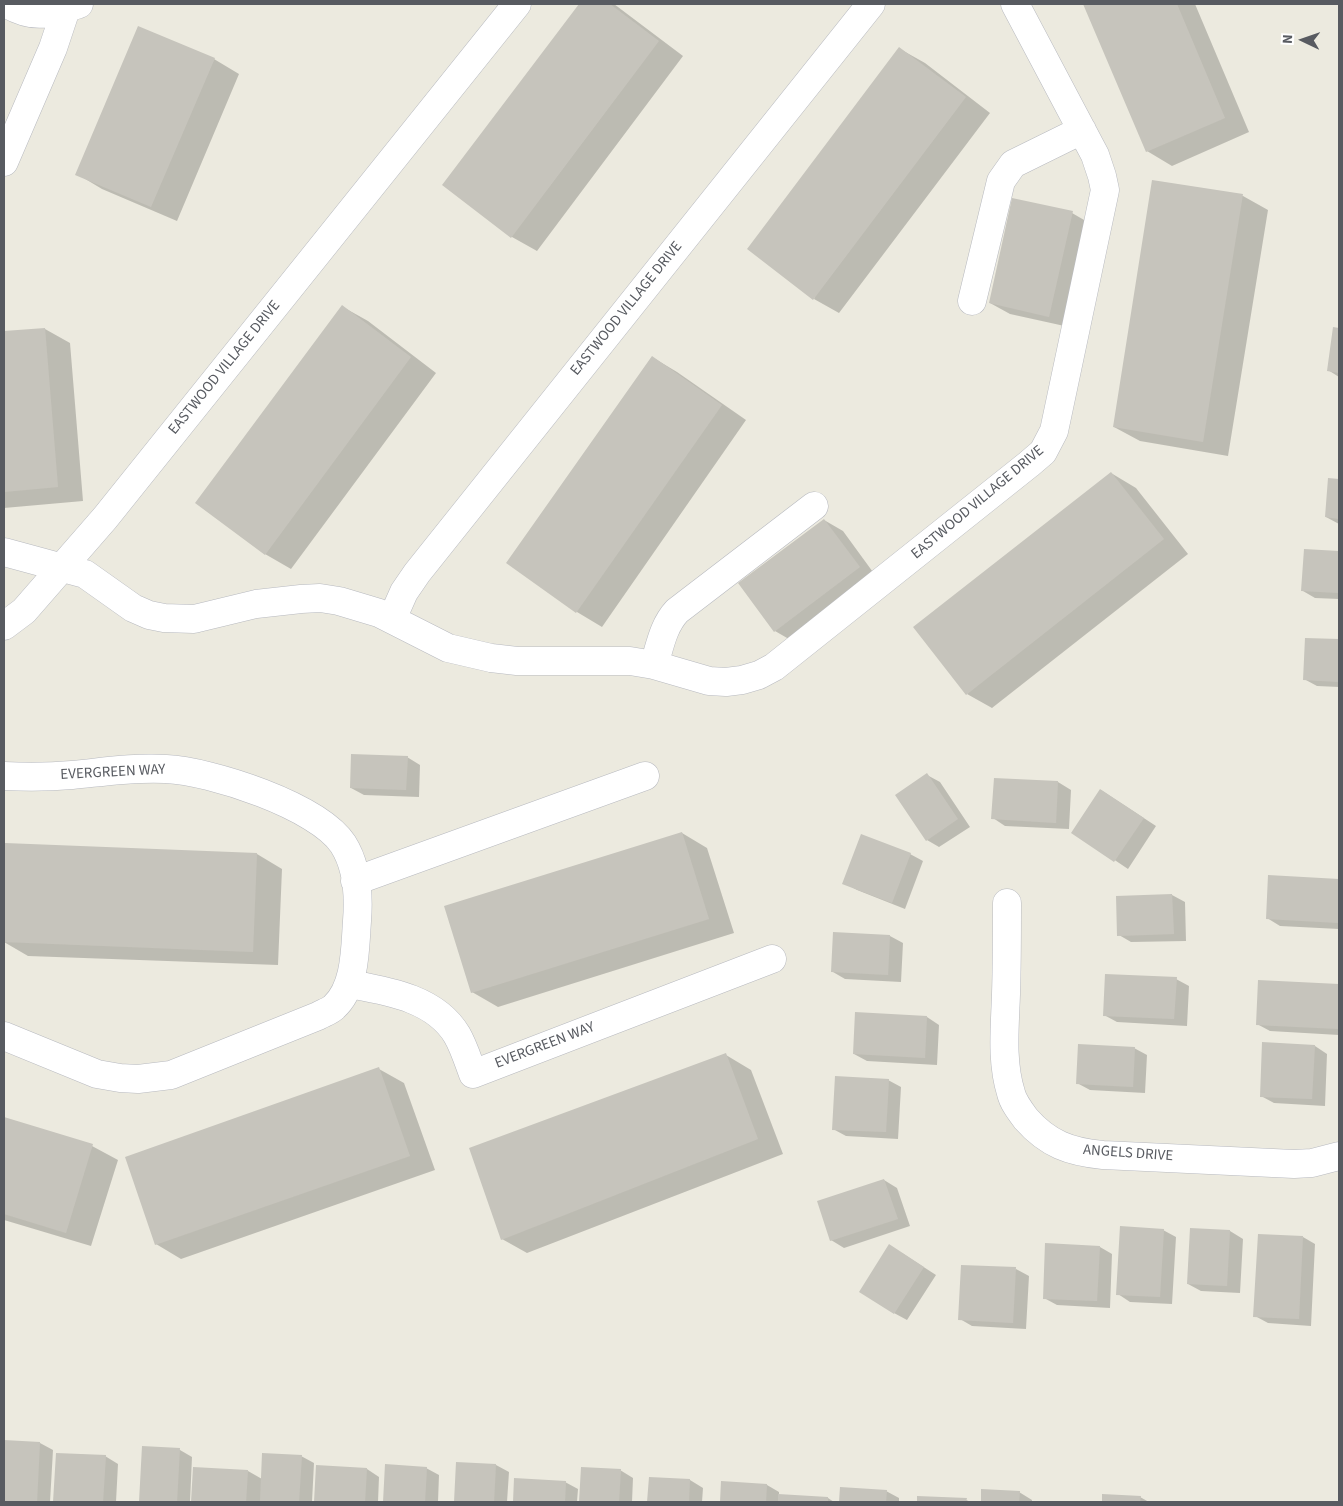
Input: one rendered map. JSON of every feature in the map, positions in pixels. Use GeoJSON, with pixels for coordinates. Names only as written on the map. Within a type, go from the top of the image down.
{"type":"FeatureCollection","features":[{"type":"Feature","properties":{"kind":"street"},"geometry":{"type":"LineString","coordinates":[[6,4],[22,12],[36,14],[54,13],[72,6]]}},
{"type":"Feature","properties":{"kind":"street","name":"EASTWOOD VILLAGE DRIVE"},"geometry":{"type":"LineString","coordinates":[[4,626],[24,611],[63,567],[517,4]]}},
{"type":"Feature","properties":{"kind":"street","name":"EASTWOOD VILLAGE DRIVE"},"geometry":{"type":"LineString","coordinates":[[392,619],[404,592],[417,572],[871,4]]}},
{"type":"Feature","properties":{"kind":"street","name":"EASTWOOD VILLAGE DRIVE"},"geometry":{"type":"LineString","coordinates":[[4,552],[85,574],[133,608],[149,615],[164,618],[194,619],[256,604],[320,598],[358,606],[392,619],[427,639],[448,648],[470,654],[517,661],[630,661],[654,665],[709,681],[726,682],[759,675],[774,667],[1043,452],[1054,432],[1105,190],[1095,155],[1016,4]]}},
{"type":"Feature","properties":{"kind":"street"},"geometry":{"type":"LineString","coordinates":[[4,162],[72,6]]}},
{"type":"Feature","properties":{"kind":"street"},"geometry":{"type":"LineString","coordinates":[[972,301],[1001,181],[1005,173],[1013,164],[1082,130]]}},
{"type":"Feature","properties":{"kind":"street"},"geometry":{"type":"LineString","coordinates":[[654,665],[665,629],[670,618],[677,611],[814,506]]}},
{"type":"Feature","properties":{"kind":"street","name":"EVERGREEN WAY"},"geometry":{"type":"LineString","coordinates":[[4,776],[47,777],[147,768],[193,772],[215,777],[278,800],[319,821],[333,832],[342,843],[352,862],[358,915],[355,959],[348,984],[334,1007],[318,1016],[171,1075],[156,1078],[120,1078],[97,1074],[4,1036]]}},
{"type":"Feature","properties":{"kind":"street"},"geometry":{"type":"LineString","coordinates":[[355,881],[645,776]]}},
{"type":"Feature","properties":{"kind":"street","name":"ANGELS DRIVE"},"geometry":{"type":"LineString","coordinates":[[1007,903],[1004,1037],[1008,1077],[1011,1094],[1021,1112],[1036,1130],[1066,1148],[1103,1155],[1294,1164],[1312,1163],[1339,1156]]}},
{"type":"Feature","properties":{"kind":"street","name":"EVERGREEN WAY"},"geometry":{"type":"LineString","coordinates":[[348,984],[403,995],[436,1012],[451,1026],[457,1035],[473,1074],[772,959]]}},
{"type":"Feature","properties":{"kind":"building"},"geometry":{"type":"Polygon","coordinates":[[[579,4],[610,4],[659,41],[511,238],[442,185],[579,4]]]}},
{"type":"Feature","properties":{"kind":"building"},"geometry":{"type":"Polygon","coordinates":[[[1083,4],[1177,4],[1225,118],[1146,152],[1083,4]]]}},
{"type":"Feature","properties":{"kind":"building"},"geometry":{"type":"Polygon","coordinates":[[[138,26],[215,58],[151,207],[75,175],[138,26]]]}},
{"type":"Feature","properties":{"kind":"building"},"geometry":{"type":"Polygon","coordinates":[[[899,47],[966,97],[813,300],[747,249],[899,47]]]}},
{"type":"Feature","properties":{"kind":"building"},"geometry":{"type":"Polygon","coordinates":[[[1152,180],[1243,194],[1203,442],[1113,427],[1152,180]]]}},
{"type":"Feature","properties":{"kind":"building"},"geometry":{"type":"Polygon","coordinates":[[[1012,198],[1073,211],[1049,317],[989,303],[1012,198]]]}},
{"type":"Feature","properties":{"kind":"building"},"geometry":{"type":"Polygon","coordinates":[[[342,305],[411,357],[265,555],[195,503],[342,305]]]}},
{"type":"Feature","properties":{"kind":"building"},"geometry":{"type":"Polygon","coordinates":[[[1333,327],[1339,328],[1339,373],[1327,371],[1333,327]]]}},
{"type":"Feature","properties":{"kind":"building"},"geometry":{"type":"Polygon","coordinates":[[[45,328],[58,487],[4,492],[4,331],[45,328]]]}},
{"type":"Feature","properties":{"kind":"building"},"geometry":{"type":"Polygon","coordinates":[[[652,356],[722,405],[576,613],[506,563],[652,356]]]}},
{"type":"Feature","properties":{"kind":"building"},"geometry":{"type":"Polygon","coordinates":[[[1111,472],[1164,539],[966,695],[913,627],[1111,472]]]}},
{"type":"Feature","properties":{"kind":"building"},"geometry":{"type":"Polygon","coordinates":[[[1328,478],[1339,479],[1339,519],[1325,517],[1328,478]]]}},
{"type":"Feature","properties":{"kind":"building"},"geometry":{"type":"Polygon","coordinates":[[[824,519],[860,567],[774,632],[738,583],[824,519]]]}},
{"type":"Feature","properties":{"kind":"building"},"geometry":{"type":"Polygon","coordinates":[[[1304,549],[1339,551],[1339,593],[1301,591],[1304,549]]]}},
{"type":"Feature","properties":{"kind":"building"},"geometry":{"type":"Polygon","coordinates":[[[1305,638],[1339,639],[1339,682],[1303,680],[1305,638]]]}},
{"type":"Feature","properties":{"kind":"building"},"geometry":{"type":"Polygon","coordinates":[[[351,754],[408,756],[406,790],[350,788],[351,754]]]}},
{"type":"Feature","properties":{"kind":"building"},"geometry":{"type":"Polygon","coordinates":[[[927,773],[958,819],[926,841],[895,795],[927,773]]]}},
{"type":"Feature","properties":{"kind":"building"},"geometry":{"type":"Polygon","coordinates":[[[994,778],[1058,781],[1056,823],[991,819],[994,778]]]}},
{"type":"Feature","properties":{"kind":"building"},"geometry":{"type":"Polygon","coordinates":[[[1100,789],[1144,818],[1114,862],[1071,833],[1100,789]]]}},
{"type":"Feature","properties":{"kind":"building"},"geometry":{"type":"Polygon","coordinates":[[[682,832],[709,919],[471,993],[444,906],[682,832]]]}},
{"type":"Feature","properties":{"kind":"building"},"geometry":{"type":"Polygon","coordinates":[[[861,834],[911,853],[892,903],[842,884],[861,834]]]}},
{"type":"Feature","properties":{"kind":"building"},"geometry":{"type":"Polygon","coordinates":[[[5,843],[257,853],[253,952],[4,942],[5,843]]]}},
{"type":"Feature","properties":{"kind":"building"},"geometry":{"type":"Polygon","coordinates":[[[1268,875],[1339,879],[1339,923],[1266,919],[1268,875]]]}},
{"type":"Feature","properties":{"kind":"building"},"geometry":{"type":"Polygon","coordinates":[[[1172,894],[1174,934],[1117,936],[1116,896],[1172,894]]]}},
{"type":"Feature","properties":{"kind":"building"},"geometry":{"type":"Polygon","coordinates":[[[833,932],[890,935],[888,975],[831,972],[833,932]]]}},
{"type":"Feature","properties":{"kind":"building"},"geometry":{"type":"Polygon","coordinates":[[[1105,974],[1177,977],[1174,1019],[1103,1016],[1105,974]]]}},
{"type":"Feature","properties":{"kind":"building"},"geometry":{"type":"Polygon","coordinates":[[[1258,980],[1339,984],[1339,1029],[1256,1025],[1258,980]]]}},
{"type":"Feature","properties":{"kind":"building"},"geometry":{"type":"Polygon","coordinates":[[[855,1012],[927,1016],[925,1058],[853,1054],[855,1012]]]}},
{"type":"Feature","properties":{"kind":"building"},"geometry":{"type":"Polygon","coordinates":[[[1262,1042],[1315,1045],[1312,1099],[1260,1097],[1262,1042]]]}},
{"type":"Feature","properties":{"kind":"building"},"geometry":{"type":"Polygon","coordinates":[[[1078,1044],[1135,1047],[1133,1087],[1076,1084],[1078,1044]]]}},
{"type":"Feature","properties":{"kind":"building"},"geometry":{"type":"Polygon","coordinates":[[[726,1053],[758,1139],[501,1240],[469,1148],[726,1053]]]}},
{"type":"Feature","properties":{"kind":"building"},"geometry":{"type":"Polygon","coordinates":[[[379,1067],[410,1156],[155,1245],[125,1157],[379,1067]]]}},
{"type":"Feature","properties":{"kind":"building"},"geometry":{"type":"Polygon","coordinates":[[[835,1076],[889,1079],[886,1132],[832,1130],[835,1076]]]}},
{"type":"Feature","properties":{"kind":"building"},"geometry":{"type":"Polygon","coordinates":[[[4,1117],[93,1144],[66,1233],[4,1214],[4,1117]]]}},
{"type":"Feature","properties":{"kind":"building"},"geometry":{"type":"Polygon","coordinates":[[[884,1179],[898,1219],[830,1241],[817,1201],[884,1179]]]}},
{"type":"Feature","properties":{"kind":"building"},"geometry":{"type":"Polygon","coordinates":[[[1120,1226],[1164,1229],[1160,1297],[1116,1295],[1120,1226]]]}},
{"type":"Feature","properties":{"kind":"building"},"geometry":{"type":"Polygon","coordinates":[[[1190,1228],[1230,1230],[1227,1286],[1187,1284],[1190,1228]]]}},
{"type":"Feature","properties":{"kind":"building"},"geometry":{"type":"Polygon","coordinates":[[[1258,1234],[1303,1236],[1299,1319],[1253,1317],[1258,1234]]]}},
{"type":"Feature","properties":{"kind":"building"},"geometry":{"type":"Polygon","coordinates":[[[1045,1243],[1100,1246],[1097,1301],[1043,1299],[1045,1243]]]}},
{"type":"Feature","properties":{"kind":"building"},"geometry":{"type":"Polygon","coordinates":[[[889,1244],[924,1267],[894,1314],[859,1292],[889,1244]]]}},
{"type":"Feature","properties":{"kind":"building"},"geometry":{"type":"Polygon","coordinates":[[[961,1265],[1016,1267],[1013,1323],[958,1320],[961,1265]]]}},
{"type":"Feature","properties":{"kind":"building"},"geometry":{"type":"Polygon","coordinates":[[[4,1440],[40,1442],[37,1502],[4,1502],[4,1440]]]}},
{"type":"Feature","properties":{"kind":"building"},"geometry":{"type":"Polygon","coordinates":[[[142,1446],[180,1448],[177,1502],[139,1502],[142,1446]]]}},
{"type":"Feature","properties":{"kind":"building"},"geometry":{"type":"Polygon","coordinates":[[[56,1453],[106,1455],[103,1502],[53,1502],[56,1453]]]}},
{"type":"Feature","properties":{"kind":"building"},"geometry":{"type":"Polygon","coordinates":[[[262,1453],[302,1455],[299,1502],[260,1502],[262,1453]]]}},
{"type":"Feature","properties":{"kind":"building"},"geometry":{"type":"Polygon","coordinates":[[[456,1462],[496,1464],[494,1502],[454,1502],[456,1462]]]}},
{"type":"Feature","properties":{"kind":"building"},"geometry":{"type":"Polygon","coordinates":[[[385,1464],[427,1467],[425,1502],[383,1502],[385,1464]]]}},
{"type":"Feature","properties":{"kind":"building"},"geometry":{"type":"Polygon","coordinates":[[[316,1465],[367,1468],[365,1502],[314,1502],[316,1465]]]}},
{"type":"Feature","properties":{"kind":"building"},"geometry":{"type":"Polygon","coordinates":[[[193,1467],[248,1470],[246,1502],[191,1502],[193,1467]]]}},
{"type":"Feature","properties":{"kind":"building"},"geometry":{"type":"Polygon","coordinates":[[[581,1467],[621,1469],[619,1502],[579,1502],[581,1467]]]}},
{"type":"Feature","properties":{"kind":"building"},"geometry":{"type":"Polygon","coordinates":[[[649,1477],[690,1479],[689,1502],[647,1502],[649,1477]]]}},
{"type":"Feature","properties":{"kind":"building"},"geometry":{"type":"Polygon","coordinates":[[[514,1478],[566,1481],[565,1502],[513,1502],[514,1478]]]}},
{"type":"Feature","properties":{"kind":"building"},"geometry":{"type":"Polygon","coordinates":[[[721,1481],[767,1484],[766,1502],[720,1502],[721,1481]]]}},
{"type":"Feature","properties":{"kind":"building"},"geometry":{"type":"Polygon","coordinates":[[[840,1487],[887,1490],[886,1502],[839,1502],[840,1487]]]}},
{"type":"Feature","properties":{"kind":"building"},"geometry":{"type":"Polygon","coordinates":[[[981,1489],[1020,1491],[1019,1502],[981,1502],[981,1489]]]}},
{"type":"Feature","properties":{"kind":"building"},"geometry":{"type":"Polygon","coordinates":[[[778,1494],[828,1497],[828,1502],[778,1502],[778,1494]]]}},
{"type":"Feature","properties":{"kind":"building"},"geometry":{"type":"Polygon","coordinates":[[[1102,1494],[1141,1496],[1140,1502],[1102,1502],[1102,1494]]]}},
{"type":"Feature","properties":{"kind":"building"},"geometry":{"type":"Polygon","coordinates":[[[917,1496],[967,1498],[966,1502],[917,1502],[917,1496]]]}}]}
